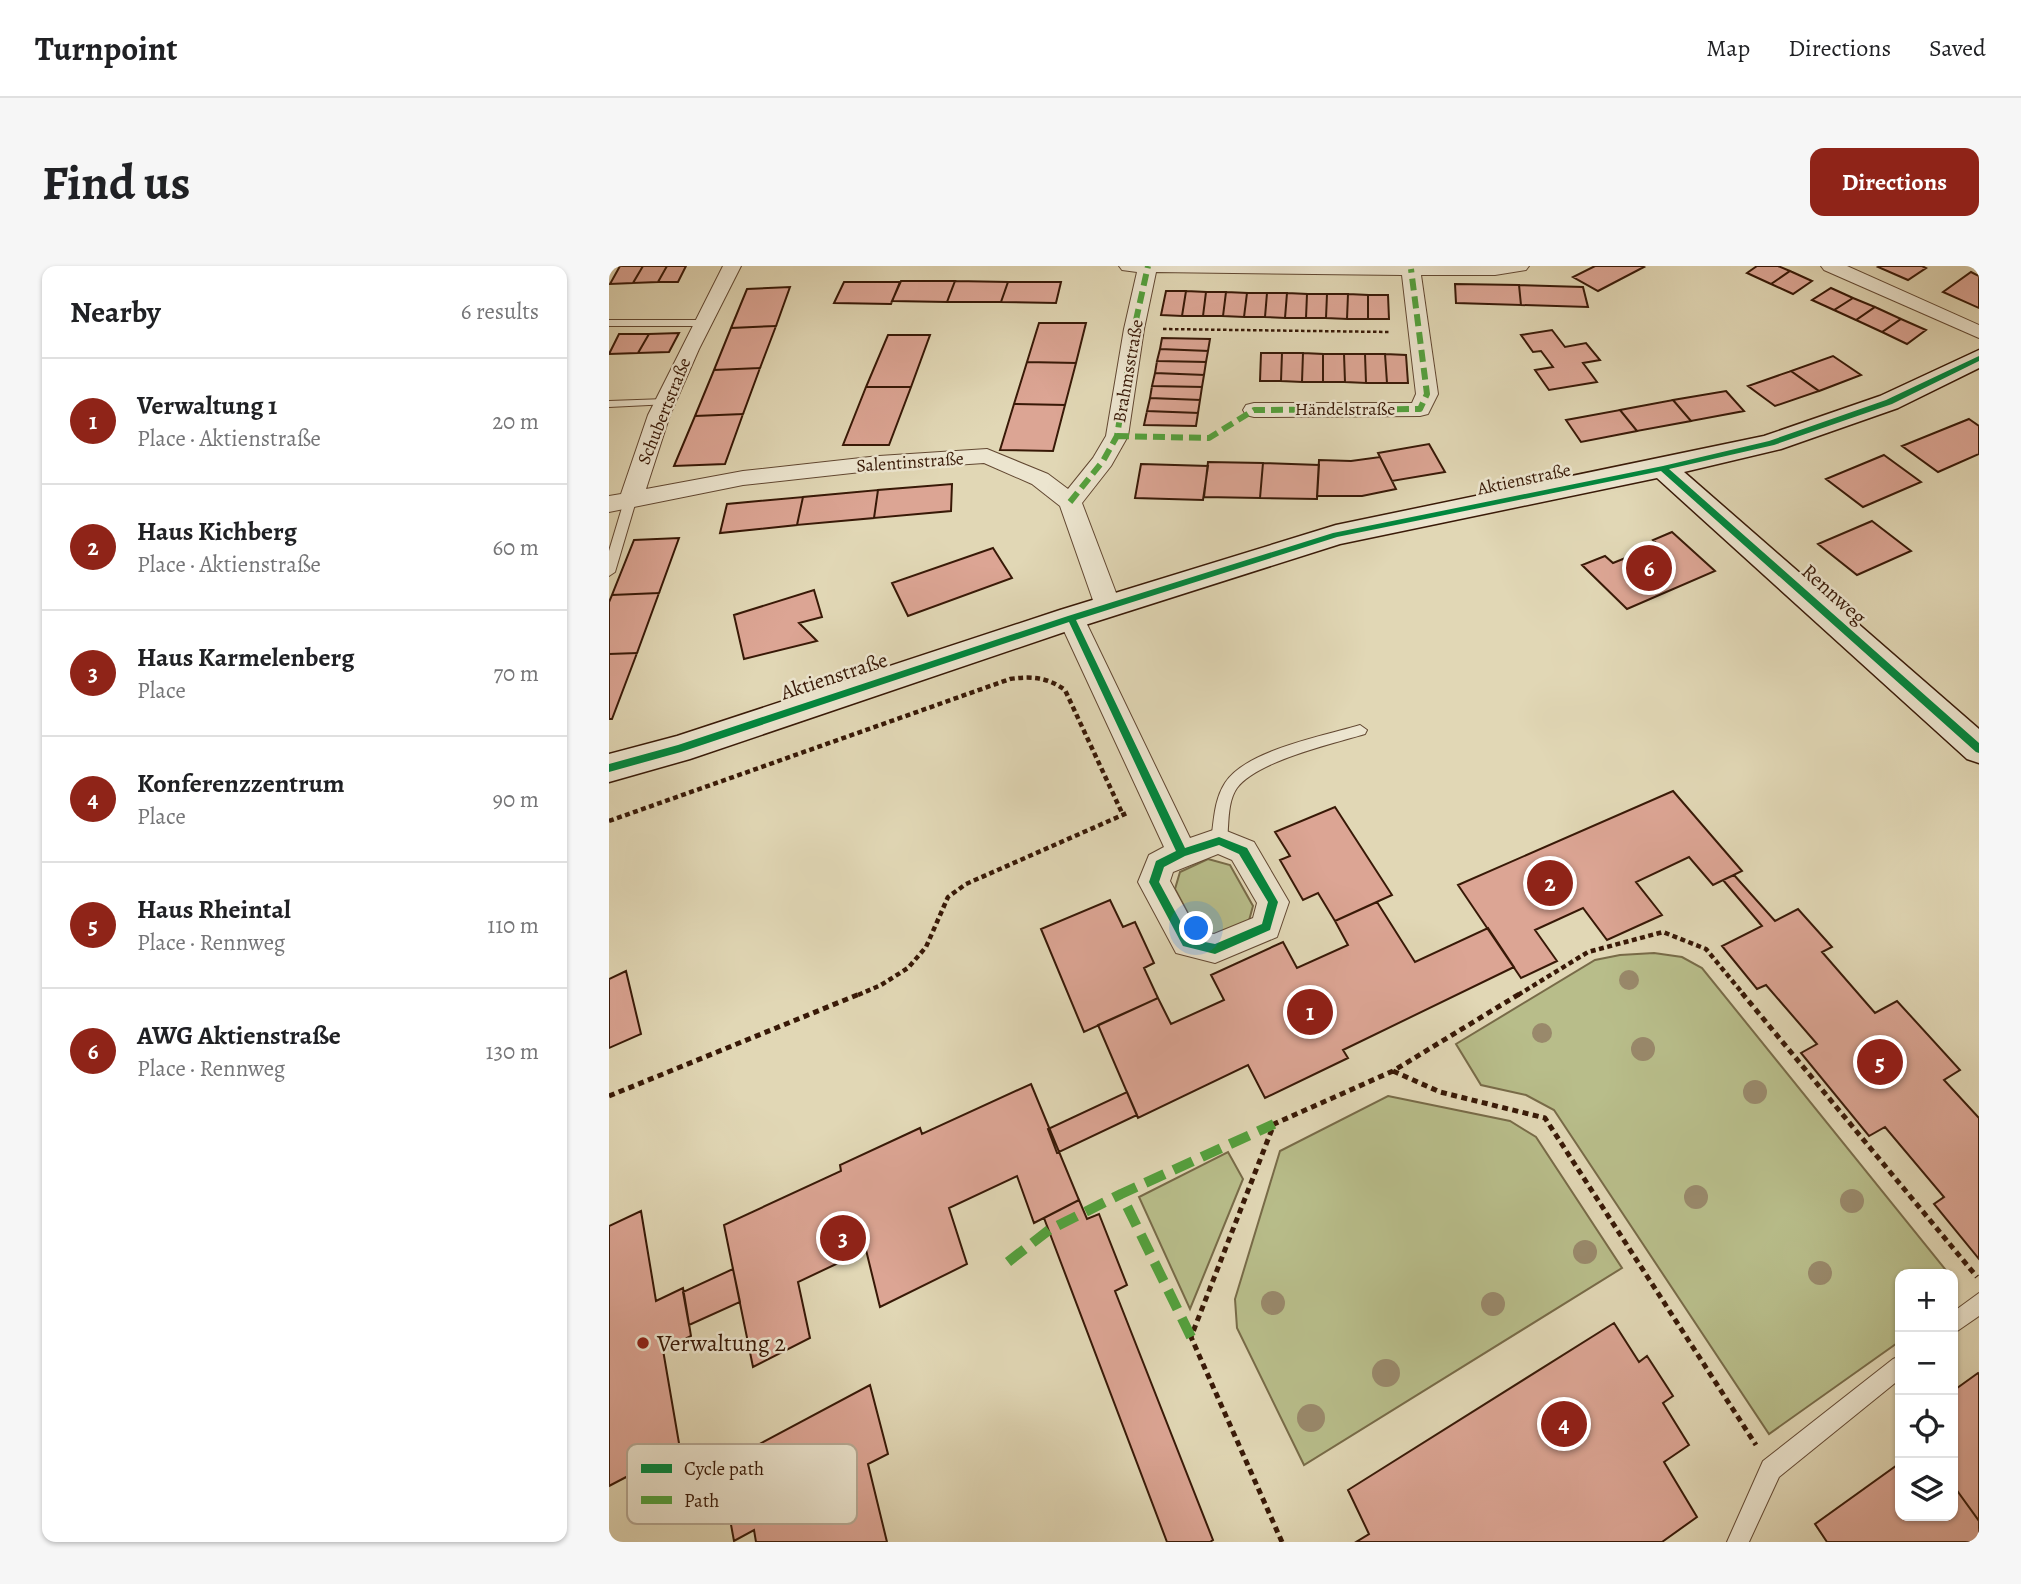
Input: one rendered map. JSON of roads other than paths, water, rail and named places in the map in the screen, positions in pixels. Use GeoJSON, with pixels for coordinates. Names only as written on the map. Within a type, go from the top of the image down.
{"type":"FeatureCollection","features":[{"type":"Feature","properties":{"kind":"street","name":"Schubertstraße"},"geometry":{"type":"LineString","coordinates":[[619,502],[702,323],[732,266]]}},
{"type":"Feature","properties":{"kind":"street"},"geometry":{"type":"LineString","coordinates":[[1129,266],[1411,269],[1495,269],[1519,266]]}},
{"type":"Feature","properties":{"kind":"street"},"geometry":{"type":"LineString","coordinates":[[1831,266],[1979,331]]}},
{"type":"Feature","properties":{"kind":"street","name":"Brahmsstraße"},"geometry":{"type":"LineString","coordinates":[[1070,502],[1103,461],[1117,436],[1134,329],[1148,267]]}},
{"type":"Feature","properties":{"kind":"street","name":"Händelstraße"},"geometry":{"type":"LineString","coordinates":[[1254,410],[1420,409],[1427,394],[1417,333],[1411,269]]}},
{"type":"Feature","properties":{"kind":"street","name":"Aktienstraße"},"geometry":{"type":"LineString","coordinates":[[609,768],[1336,535],[1663,468],[1771,443],[1889,402],[1979,358]]}},
{"type":"Feature","properties":{"kind":"street","name":"Salentinstraße"},"geometry":{"type":"LineString","coordinates":[[619,502],[743,478],[879,463],[986,456],[1040,479],[1070,502]]}},
{"type":"Feature","properties":{"kind":"street","name":"Rennweg"},"geometry":{"type":"LineString","coordinates":[[1663,468],[1979,749]]}},
{"type":"Feature","properties":{"kind":"street"},"geometry":{"type":"LineString","coordinates":[[1070,502],[1108,606]]}},
{"type":"Feature","properties":{"kind":"street"},"geometry":{"type":"LineString","coordinates":[[1071,618],[1182,853]]}},
{"type":"Feature","properties":{"kind":"street"},"geometry":{"type":"LineString","coordinates":[[1219,841],[1243,850],[1273,902],[1266,927],[1215,949],[1187,943],[1154,882],[1160,864],[1182,853],[1219,841]]}},
{"type":"Feature","properties":{"kind":"lane"},"geometry":{"type":"LineString","coordinates":[[609,323],[702,323]]}},
{"type":"Feature","properties":{"kind":"lane"},"geometry":{"type":"LineString","coordinates":[[609,404],[665,402]]}},
{"type":"Feature","properties":{"kind":"lane"},"geometry":{"type":"LineString","coordinates":[[609,572],[619,502]]}},
{"type":"Feature","properties":{"kind":"lane"},"geometry":{"type":"LineString","coordinates":[[1219,841],[1226,796],[1234,781],[1254,765],[1360,730]]}},
{"type":"Feature","properties":{"kind":"lane"},"geometry":{"type":"LineString","coordinates":[[1958,1320],[1979,1303]]}},
{"type":"Feature","properties":{"kind":"lane"},"geometry":{"type":"LineString","coordinates":[[1738,1542],[1771,1469],[1895,1370]]}},
{"type":"Feature","properties":{"kind":"place","name":"AWG Aktienstraße"},"geometry":{"type":"Point","coordinates":[1649,568]}},
{"type":"Feature","properties":{"kind":"place","name":"Haus Kichberg"},"geometry":{"type":"Point","coordinates":[1550,883]}},
{"type":"Feature","properties":{"kind":"place","name":"Verwaltung 1"},"geometry":{"type":"Point","coordinates":[1310,1012]}},
{"type":"Feature","properties":{"kind":"place","name":"Haus Rheintal"},"geometry":{"type":"Point","coordinates":[1880,1062]}},
{"type":"Feature","properties":{"kind":"place","name":"Haus Karmelenberg"},"geometry":{"type":"Point","coordinates":[843,1238]}},
{"type":"Feature","properties":{"kind":"place","name":"Verwaltung 2"},"geometry":{"type":"Point","coordinates":[643,1343]}},
{"type":"Feature","properties":{"kind":"place","name":"Konferenzzentrum"},"geometry":{"type":"Point","coordinates":[1564,1424]}}]}
